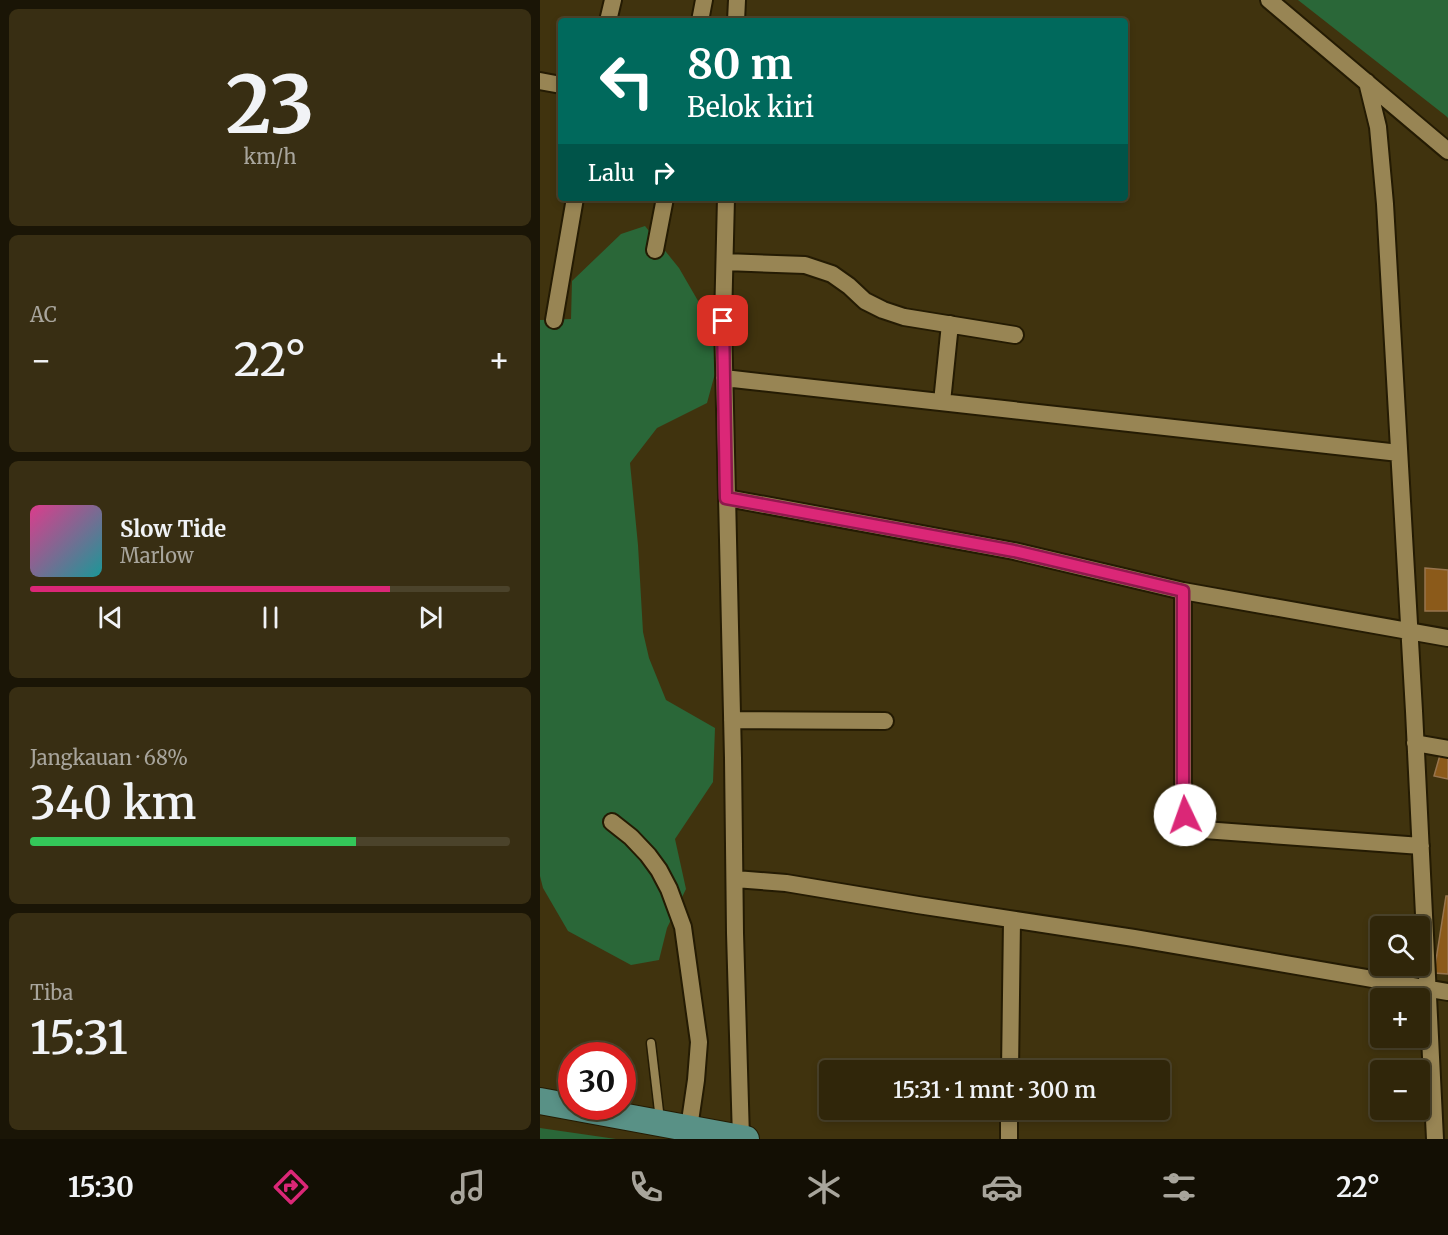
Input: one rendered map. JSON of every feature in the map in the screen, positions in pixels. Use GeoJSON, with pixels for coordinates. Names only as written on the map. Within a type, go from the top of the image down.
{"type":"FeatureCollection","features":[{"type":"Feature","properties":{"kind":"main road"},"geometry":{"type":"LineString","coordinates":[[540,1101],[743,1138]]}},
{"type":"Feature","properties":{"kind":"street"},"geometry":{"type":"LineString","coordinates":[[609,18],[613,0]]}},
{"type":"Feature","properties":{"kind":"street"},"geometry":{"type":"LineString","coordinates":[[701,18],[704,0]]}},
{"type":"Feature","properties":{"kind":"street"},"geometry":{"type":"LineString","coordinates":[[736,18],[737,0]]}},
{"type":"Feature","properties":{"kind":"street"},"geometry":{"type":"LineString","coordinates":[[1269,0],[1448,151]]}},
{"type":"Feature","properties":{"kind":"street"},"geometry":{"type":"LineString","coordinates":[[540,81],[558,84]]}},
{"type":"Feature","properties":{"kind":"street"},"geometry":{"type":"LineString","coordinates":[[735,879],[786,883],[1134,938],[1428,988],[1385,204],[1378,127],[1367,82]]}},
{"type":"Feature","properties":{"kind":"street"},"geometry":{"type":"LineString","coordinates":[[1378,127],[1402,111]]}},
{"type":"Feature","properties":{"kind":"street"},"geometry":{"type":"LineString","coordinates":[[554,320],[574,201]]}},
{"type":"Feature","properties":{"kind":"street"},"geometry":{"type":"LineString","coordinates":[[655,250],[664,201]]}},
{"type":"Feature","properties":{"kind":"street"},"geometry":{"type":"LineString","coordinates":[[726,201],[723,321],[726,498],[743,1138]]}},
{"type":"Feature","properties":{"kind":"street"},"geometry":{"type":"LineString","coordinates":[[724,262],[805,265],[832,274],[865,301],[883,310],[904,317],[1015,335]]}},
{"type":"Feature","properties":{"kind":"street"},"geometry":{"type":"LineString","coordinates":[[942,402],[950,324]]}},
{"type":"Feature","properties":{"kind":"street"},"geometry":{"type":"LineString","coordinates":[[724,378],[1400,453]]}},
{"type":"Feature","properties":{"kind":"street"},"geometry":{"type":"LineString","coordinates":[[726,498],[1014,551],[1183,591],[1448,638]]}},
{"type":"Feature","properties":{"kind":"street"},"geometry":{"type":"LineString","coordinates":[[1183,591],[1183,782],[1185,815],[1191,827],[1204,830],[1420,846]]}},
{"type":"Feature","properties":{"kind":"street"},"geometry":{"type":"LineString","coordinates":[[732,720],[885,721]]}},
{"type":"Feature","properties":{"kind":"street"},"geometry":{"type":"LineString","coordinates":[[1415,743],[1448,749]]}},
{"type":"Feature","properties":{"kind":"street"},"geometry":{"type":"LineString","coordinates":[[612,822],[631,837],[659,870],[669,888],[683,927],[699,1042],[689,1128]]}},
{"type":"Feature","properties":{"kind":"street"},"geometry":{"type":"LineString","coordinates":[[1010,1060],[1012,920]]}},
{"type":"Feature","properties":{"kind":"street"},"geometry":{"type":"LineString","coordinates":[[1430,988],[1448,992]]}},
{"type":"Feature","properties":{"kind":"street"},"geometry":{"type":"LineString","coordinates":[[1430,1031],[1435,1139]]}},
{"type":"Feature","properties":{"kind":"street"},"geometry":{"type":"LineString","coordinates":[[1009,1120],[1009,1139]]}},
{"type":"Feature","properties":{"kind":"lane"},"geometry":{"type":"LineString","coordinates":[[651,1043],[660,1123]]}},
{"type":"Feature","properties":{"kind":"green space"},"geometry":{"type":"Polygon","coordinates":[[[1298,0],[1448,0],[1448,118],[1446,116],[1298,0]]]}},
{"type":"Feature","properties":{"kind":"green space"},"geometry":{"type":"Polygon","coordinates":[[[645,226],[679,268],[723,344],[707,403],[657,428],[630,463],[643,632],[649,658],[666,700],[715,728],[713,782],[675,839],[686,889],[667,928],[659,960],[631,965],[568,931],[543,888],[540,876],[540,320],[571,319],[572,281],[621,234],[645,226]]]}},
{"type":"Feature","properties":{"kind":"green space"},"geometry":{"type":"Polygon","coordinates":[[[540,1128],[616,1139],[540,1139],[540,1128]]]}},
{"type":"Feature","properties":{"kind":"building"},"geometry":{"type":"Polygon","coordinates":[[[1425,568],[1448,570],[1448,611],[1425,611],[1425,568]]]}},
{"type":"Feature","properties":{"kind":"building"},"geometry":{"type":"Polygon","coordinates":[[[1440,755],[1448,757],[1448,779],[1434,776],[1440,755]]]}},
{"type":"Feature","properties":{"kind":"building"},"geometry":{"type":"Polygon","coordinates":[[[1446,896],[1448,896],[1448,974],[1434,973],[1446,896]]]}},
{"type":"Feature","properties":{"kind":"route"},"geometry":{"type":"LineString","coordinates":[[723,321],[726,498],[1014,551],[1183,591],[1185,815]]}}]}
